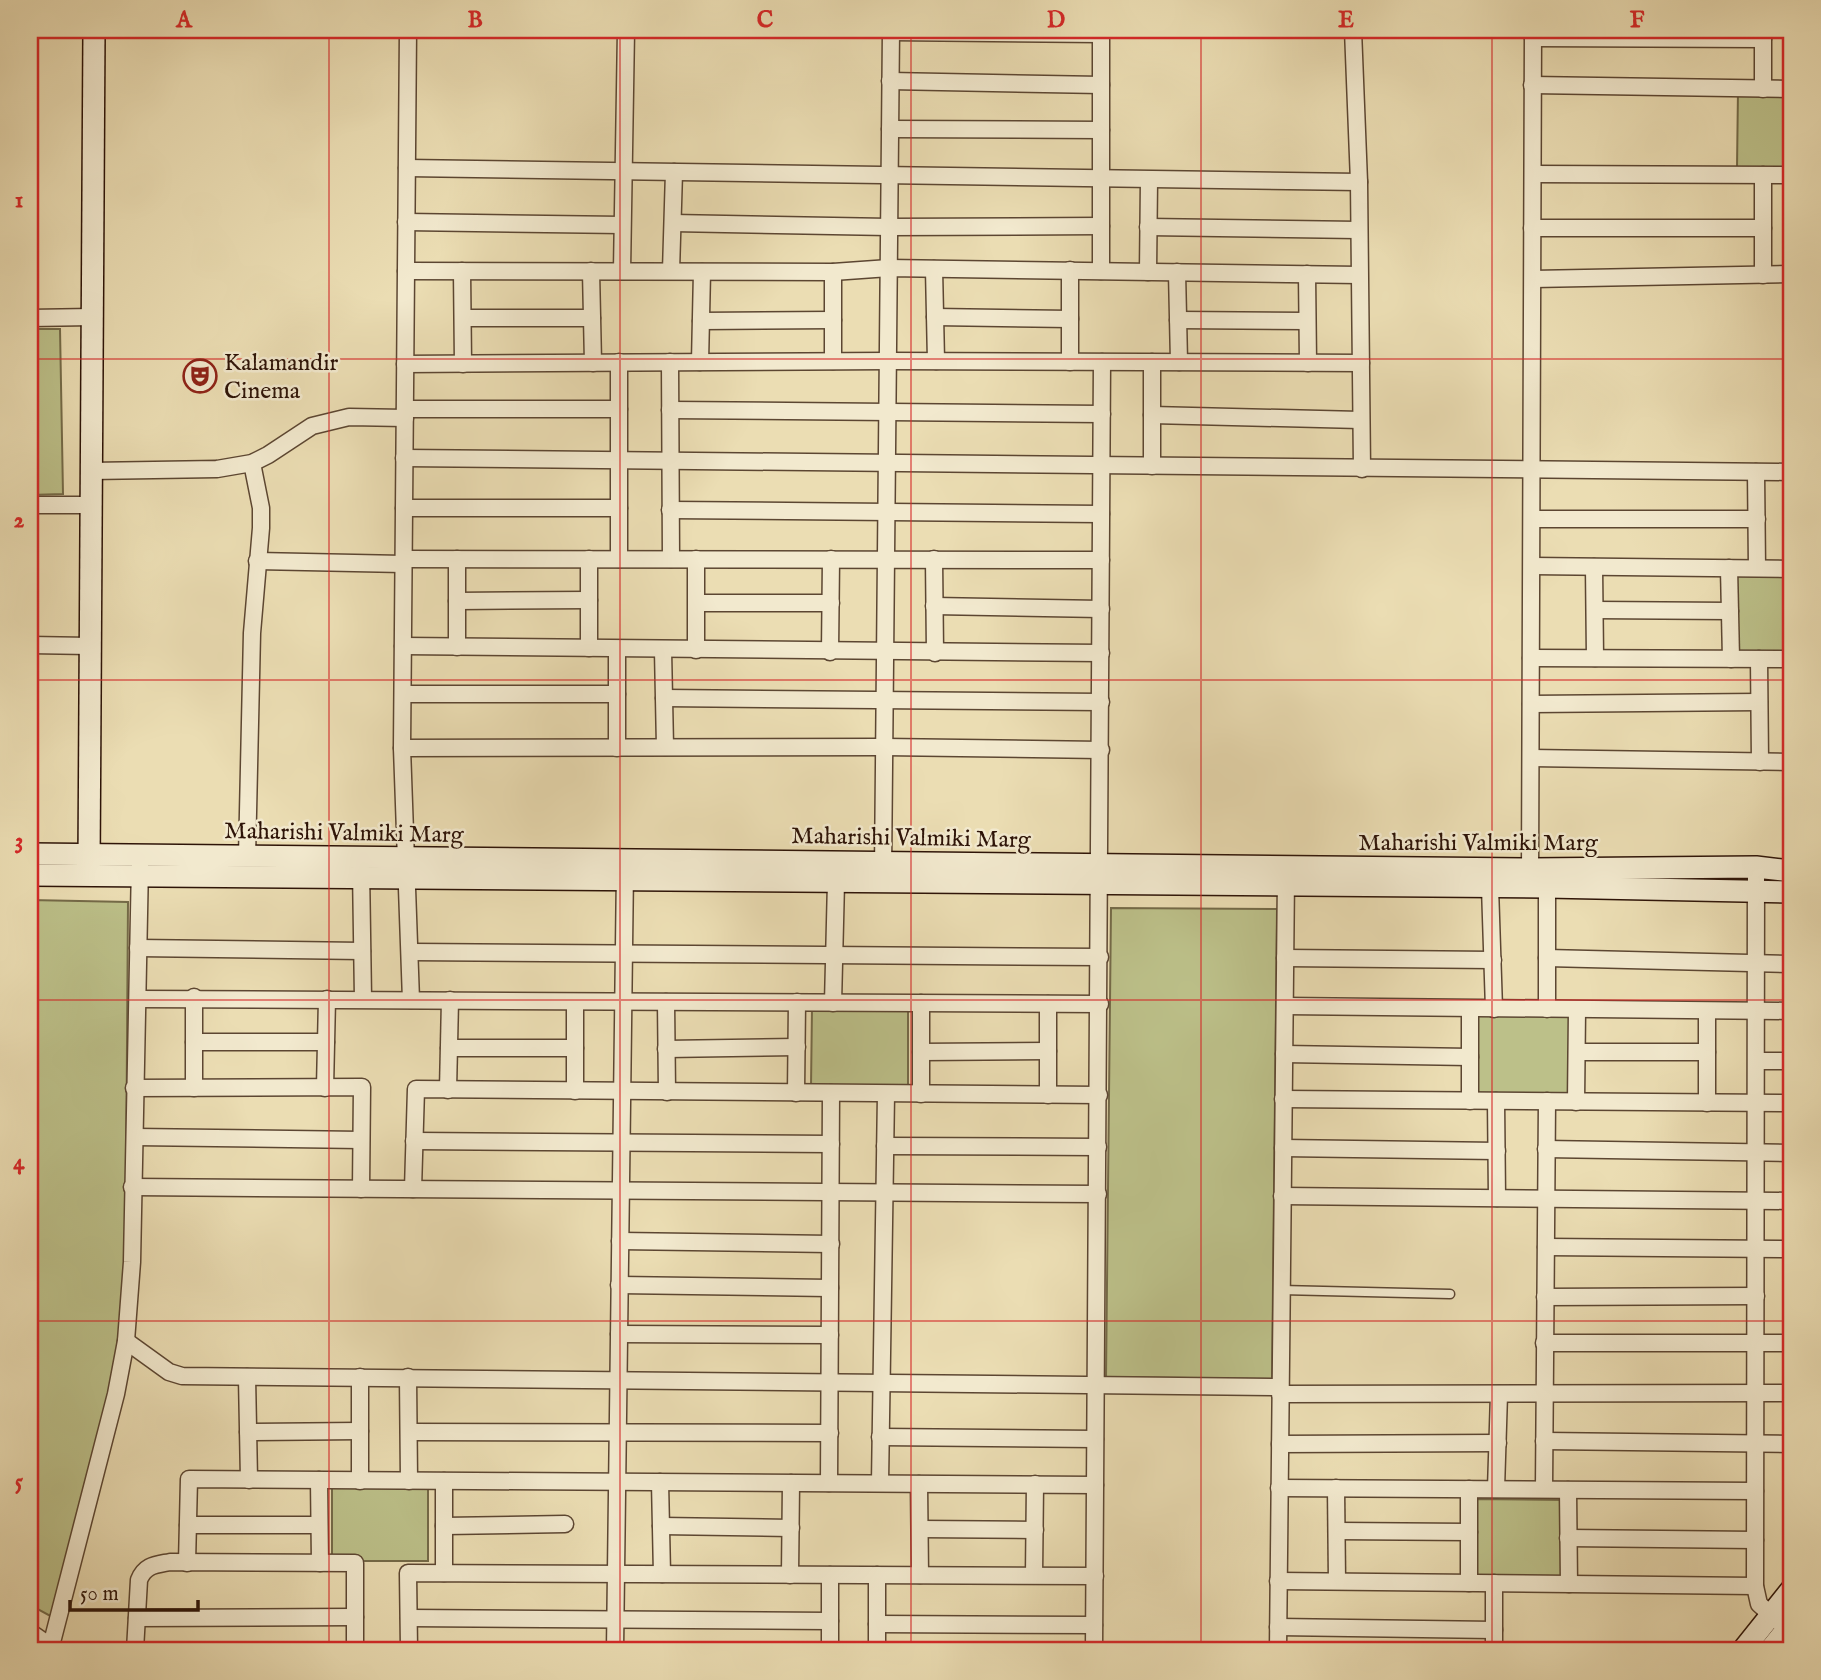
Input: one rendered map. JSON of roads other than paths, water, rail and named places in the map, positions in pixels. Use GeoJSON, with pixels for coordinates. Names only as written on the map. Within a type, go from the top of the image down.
{"type":"FeatureCollection","features":[{"type":"Feature","properties":{"kind":"street"},"geometry":{"type":"LineString","coordinates":[[89,865],[94,30]]}},
{"type":"Feature","properties":{"kind":"street"},"geometry":{"type":"LineString","coordinates":[[408,30],[402,748],[412,952],[411,1000]]}},
{"type":"Feature","properties":{"kind":"street"},"geometry":{"type":"LineString","coordinates":[[622,271],[626,30]]}},
{"type":"Feature","properties":{"kind":"street"},"geometry":{"type":"LineString","coordinates":[[1353,30],[1359,182],[1362,469]]}},
{"type":"Feature","properties":{"kind":"street"},"geometry":{"type":"LineString","coordinates":[[883,873],[891,31],[1101,32],[1101,271]]}},
{"type":"Feature","properties":{"kind":"street"},"geometry":{"type":"LineString","coordinates":[[1547,1009],[1547,958],[1538,878],[1531,758],[1533,34],[1763,35],[1763,89]]}},
{"type":"Feature","properties":{"kind":"street"},"geometry":{"type":"LineString","coordinates":[[890,81],[1101,85]]}},
{"type":"Feature","properties":{"kind":"street"},"geometry":{"type":"LineString","coordinates":[[1532,85],[1791,89]]}},
{"type":"Feature","properties":{"kind":"street"},"geometry":{"type":"LineString","coordinates":[[890,129],[1101,130]]}},
{"type":"Feature","properties":{"kind":"street"},"geometry":{"type":"LineString","coordinates":[[407,168],[1359,182]]}},
{"type":"Feature","properties":{"kind":"street"},"geometry":{"type":"LineString","coordinates":[[671,271],[674,172]]}},
{"type":"Feature","properties":{"kind":"street"},"geometry":{"type":"LineString","coordinates":[[1533,174],[1791,175]]}},
{"type":"Feature","properties":{"kind":"street"},"geometry":{"type":"LineString","coordinates":[[1763,175],[1763,275]]}},
{"type":"Feature","properties":{"kind":"street"},"geometry":{"type":"LineString","coordinates":[[1148,272],[1149,180]]}},
{"type":"Feature","properties":{"kind":"street"},"geometry":{"type":"LineString","coordinates":[[406,222],[622,225]]}},
{"type":"Feature","properties":{"kind":"street"},"geometry":{"type":"LineString","coordinates":[[673,223],[889,227],[1101,226]]}},
{"type":"Feature","properties":{"kind":"street"},"geometry":{"type":"LineString","coordinates":[[1148,227],[1358,230]]}},
{"type":"Feature","properties":{"kind":"street"},"geometry":{"type":"LineString","coordinates":[[1532,228],[1763,228]]}},
{"type":"Feature","properties":{"kind":"street"},"geometry":{"type":"LineString","coordinates":[[406,271],[833,272],[888,268],[1359,275]]}},
{"type":"Feature","properties":{"kind":"street"},"geometry":{"type":"LineString","coordinates":[[934,269],[936,361]]}},
{"type":"Feature","properties":{"kind":"street"},"geometry":{"type":"LineString","coordinates":[[1070,270],[1070,362]]}},
{"type":"Feature","properties":{"kind":"street"},"geometry":{"type":"LineString","coordinates":[[462,271],[463,364]]}},
{"type":"Feature","properties":{"kind":"street"},"geometry":{"type":"LineString","coordinates":[[591,271],[593,363]]}},
{"type":"Feature","properties":{"kind":"street"},"geometry":{"type":"LineString","coordinates":[[700,362],[702,272]]}},
{"type":"Feature","properties":{"kind":"street"},"geometry":{"type":"LineString","coordinates":[[833,272],[833,361]]}},
{"type":"Feature","properties":{"kind":"street"},"geometry":{"type":"LineString","coordinates":[[1177,272],[1179,362]]}},
{"type":"Feature","properties":{"kind":"street"},"geometry":{"type":"LineString","coordinates":[[1307,274],[1308,363]]}},
{"type":"Feature","properties":{"kind":"street"},"geometry":{"type":"LineString","coordinates":[[1534,279],[1791,274]]}},
{"type":"Feature","properties":{"kind":"street"},"geometry":{"type":"LineString","coordinates":[[30,317],[92,317]]}},
{"type":"Feature","properties":{"kind":"street"},"geometry":{"type":"LineString","coordinates":[[935,317],[1070,319]]}},
{"type":"Feature","properties":{"kind":"street"},"geometry":{"type":"LineString","coordinates":[[463,318],[592,318]]}},
{"type":"Feature","properties":{"kind":"street"},"geometry":{"type":"LineString","coordinates":[[701,321],[833,320]]}},
{"type":"Feature","properties":{"kind":"street"},"geometry":{"type":"LineString","coordinates":[[1178,320],[1307,321]]}},
{"type":"Feature","properties":{"kind":"street"},"geometry":{"type":"LineString","coordinates":[[405,364],[888,360],[1361,363]]}},
{"type":"Feature","properties":{"kind":"street"},"geometry":{"type":"LineString","coordinates":[[619,362],[619,559]]}},
{"type":"Feature","properties":{"kind":"street"},"geometry":{"type":"LineString","coordinates":[[670,362],[671,559]]}},
{"type":"Feature","properties":{"kind":"street"},"geometry":{"type":"LineString","coordinates":[[1094,1650],[1102,362]]}},
{"type":"Feature","properties":{"kind":"street"},"geometry":{"type":"LineString","coordinates":[[1152,362],[1152,466]]}},
{"type":"Feature","properties":{"kind":"street"},"geometry":{"type":"LineString","coordinates":[[91,471],[217,469],[252,463],[312,426],[349,417],[405,413],[619,409]]}},
{"type":"Feature","properties":{"kind":"street"},"geometry":{"type":"LineString","coordinates":[[670,410],[1102,414]]}},
{"type":"Feature","properties":{"kind":"street"},"geometry":{"type":"LineString","coordinates":[[1152,415],[1360,420]]}},
{"type":"Feature","properties":{"kind":"street"},"geometry":{"type":"LineString","coordinates":[[404,458],[670,458],[1101,466],[1791,472]]}},
{"type":"Feature","properties":{"kind":"street"},"geometry":{"type":"LineString","coordinates":[[247,857],[252,633],[261,508],[252,463]]}},
{"type":"Feature","properties":{"kind":"street"},"geometry":{"type":"LineString","coordinates":[[1756,472],[1757,568]]}},
{"type":"Feature","properties":{"kind":"street"},"geometry":{"type":"LineString","coordinates":[[30,505],[91,505]]}},
{"type":"Feature","properties":{"kind":"street"},"geometry":{"type":"LineString","coordinates":[[404,508],[619,508]]}},
{"type":"Feature","properties":{"kind":"street"},"geometry":{"type":"LineString","coordinates":[[670,510],[1101,514]]}},
{"type":"Feature","properties":{"kind":"street"},"geometry":{"type":"LineString","coordinates":[[1533,519],[1756,519]]}},
{"type":"Feature","properties":{"kind":"street"},"geometry":{"type":"LineString","coordinates":[[457,559],[457,647]]}},
{"type":"Feature","properties":{"kind":"street"},"geometry":{"type":"LineString","coordinates":[[589,559],[589,648]]}},
{"type":"Feature","properties":{"kind":"street"},"geometry":{"type":"LineString","coordinates":[[696,559],[696,650]]}},
{"type":"Feature","properties":{"kind":"street"},"geometry":{"type":"LineString","coordinates":[[830,652],[831,559]]}},
{"type":"Feature","properties":{"kind":"street"},"geometry":{"type":"LineString","coordinates":[[934,559],[935,653]]}},
{"type":"Feature","properties":{"kind":"street"},"geometry":{"type":"LineString","coordinates":[[257,561],[1101,560]]}},
{"type":"Feature","properties":{"kind":"street"},"geometry":{"type":"LineString","coordinates":[[1532,566],[1791,569]]}},
{"type":"Feature","properties":{"kind":"street"},"geometry":{"type":"LineString","coordinates":[[1594,567],[1595,658]]}},
{"type":"Feature","properties":{"kind":"street"},"geometry":{"type":"LineString","coordinates":[[1729,568],[1731,659]]}},
{"type":"Feature","properties":{"kind":"street"},"geometry":{"type":"LineString","coordinates":[[457,601],[589,600]]}},
{"type":"Feature","properties":{"kind":"street"},"geometry":{"type":"LineString","coordinates":[[697,603],[831,603]]}},
{"type":"Feature","properties":{"kind":"street"},"geometry":{"type":"LineString","coordinates":[[934,606],[1101,609]]}},
{"type":"Feature","properties":{"kind":"street"},"geometry":{"type":"LineString","coordinates":[[1595,610],[1730,611]]}},
{"type":"Feature","properties":{"kind":"street"},"geometry":{"type":"LineString","coordinates":[[30,646],[90,646]]}},
{"type":"Feature","properties":{"kind":"street"},"geometry":{"type":"LineString","coordinates":[[403,646],[1101,653]]}},
{"type":"Feature","properties":{"kind":"street"},"geometry":{"type":"LineString","coordinates":[[617,649],[617,748]]}},
{"type":"Feature","properties":{"kind":"street"},"geometry":{"type":"LineString","coordinates":[[663,650],[665,747]]}},
{"type":"Feature","properties":{"kind":"street"},"geometry":{"type":"LineString","coordinates":[[1531,658],[1791,659]]}},
{"type":"Feature","properties":{"kind":"street"},"geometry":{"type":"LineString","coordinates":[[1759,659],[1760,762]]}},
{"type":"Feature","properties":{"kind":"street"},"geometry":{"type":"LineString","coordinates":[[402,694],[617,694]]}},
{"type":"Feature","properties":{"kind":"street"},"geometry":{"type":"LineString","coordinates":[[664,698],[1101,702]]}},
{"type":"Feature","properties":{"kind":"street"},"geometry":{"type":"LineString","coordinates":[[1531,704],[1759,702]]}},
{"type":"Feature","properties":{"kind":"street"},"geometry":{"type":"LineString","coordinates":[[402,748],[884,747],[1101,750]]}},
{"type":"Feature","properties":{"kind":"street"},"geometry":{"type":"LineString","coordinates":[[1531,758],[1791,762]]}},
{"type":"Feature","properties":{"kind":"street","name":"Maharishi Valmiki Marg"},"geometry":{"type":"LineString","coordinates":[[30,854],[140,877],[361,868],[1538,878],[1791,892]]}},
{"type":"Feature","properties":{"kind":"street"},"geometry":{"type":"LineString","coordinates":[[30,1632],[52,1650],[70,1563],[117,1394],[126,1341],[132,1262],[141,855]]}},
{"type":"Feature","properties":{"kind":"street","name":"Maharishi Valmiki Marg"},"geometry":{"type":"LineString","coordinates":[[30,875],[141,855],[247,857],[361,868]]}},
{"type":"Feature","properties":{"kind":"street"},"geometry":{"type":"LineString","coordinates":[[1756,867],[1755,1586],[1759,1604],[1770,1615],[1790,1627],[1770,1650]]}},
{"type":"Feature","properties":{"kind":"street","name":"Maharishi Valmiki Marg"},"geometry":{"type":"LineString","coordinates":[[1286,876],[1490,887],[1538,878],[1756,867],[1791,871]]}},
{"type":"Feature","properties":{"kind":"street"},"geometry":{"type":"LineString","coordinates":[[361,868],[363,999]]}},
{"type":"Feature","properties":{"kind":"street"},"geometry":{"type":"LineString","coordinates":[[615,1650],[624,871]]}},
{"type":"Feature","properties":{"kind":"street","name":"Maharishi Valmiki Marg"},"geometry":{"type":"LineString","coordinates":[[624,871],[836,882],[883,873]]}},
{"type":"Feature","properties":{"kind":"street"},"geometry":{"type":"LineString","coordinates":[[1278,1650],[1286,876]]}},
{"type":"Feature","properties":{"kind":"street"},"geometry":{"type":"LineString","coordinates":[[833,1003],[836,882]]}},
{"type":"Feature","properties":{"kind":"street"},"geometry":{"type":"LineString","coordinates":[[1490,887],[1494,1009]]}},
{"type":"Feature","properties":{"kind":"street"},"geometry":{"type":"LineString","coordinates":[[138,948],[362,951]]}},
{"type":"Feature","properties":{"kind":"street"},"geometry":{"type":"LineString","coordinates":[[412,952],[623,956],[1100,957]]}},
{"type":"Feature","properties":{"kind":"street"},"geometry":{"type":"LineString","coordinates":[[1285,958],[1493,960]]}},
{"type":"Feature","properties":{"kind":"street"},"geometry":{"type":"LineString","coordinates":[[1547,958],[1791,964]]}},
{"type":"Feature","properties":{"kind":"street"},"geometry":{"type":"LineString","coordinates":[[139,999],[194,997],[1100,1004]]}},
{"type":"Feature","properties":{"kind":"street"},"geometry":{"type":"LineString","coordinates":[[194,997],[194,1088]]}},
{"type":"Feature","properties":{"kind":"street"},"geometry":{"type":"LineString","coordinates":[[325,1087],[327,999]]}},
{"type":"Feature","properties":{"kind":"street"},"geometry":{"type":"LineString","coordinates":[[447,1090],[450,1000]]}},
{"type":"Feature","properties":{"kind":"street"},"geometry":{"type":"LineString","coordinates":[[575,1002],[575,1091]]}},
{"type":"Feature","properties":{"kind":"street"},"geometry":{"type":"LineString","coordinates":[[666,1002],[667,1092]]}},
{"type":"Feature","properties":{"kind":"street"},"geometry":{"type":"LineString","coordinates":[[796,1093],[797,1003]]}},
{"type":"Feature","properties":{"kind":"street"},"geometry":{"type":"LineString","coordinates":[[921,1003],[921,1094]]}},
{"type":"Feature","properties":{"kind":"street"},"geometry":{"type":"LineString","coordinates":[[1048,1004],[1048,1095]]}},
{"type":"Feature","properties":{"kind":"street"},"geometry":{"type":"LineString","coordinates":[[1284,1006],[1791,1011]]}},
{"type":"Feature","properties":{"kind":"street"},"geometry":{"type":"LineString","coordinates":[[1470,1009],[1470,1101]]}},
{"type":"Feature","properties":{"kind":"street"},"geometry":{"type":"LineString","coordinates":[[1576,1102],[1577,1010]]}},
{"type":"Feature","properties":{"kind":"street"},"geometry":{"type":"LineString","coordinates":[[1707,1011],[1707,1103]]}},
{"type":"Feature","properties":{"kind":"street"},"geometry":{"type":"LineString","coordinates":[[194,1042],[326,1042]]}},
{"type":"Feature","properties":{"kind":"street"},"geometry":{"type":"LineString","coordinates":[[666,1049],[797,1047]]}},
{"type":"Feature","properties":{"kind":"street"},"geometry":{"type":"LineString","coordinates":[[449,1048],[575,1048]]}},
{"type":"Feature","properties":{"kind":"street"},"geometry":{"type":"LineString","coordinates":[[921,1052],[1048,1051]]}},
{"type":"Feature","properties":{"kind":"street"},"geometry":{"type":"LineString","coordinates":[[1577,1052],[1707,1052]]}},
{"type":"Feature","properties":{"kind":"street"},"geometry":{"type":"LineString","coordinates":[[1284,1054],[1470,1056]]}},
{"type":"Feature","properties":{"kind":"street"},"geometry":{"type":"LineString","coordinates":[[1757,1061],[1791,1061]]}},
{"type":"Feature","properties":{"kind":"street"},"geometry":{"type":"LineString","coordinates":[[134,1088],[362,1087],[361,1189]]}},
{"type":"Feature","properties":{"kind":"street"},"geometry":{"type":"LineString","coordinates":[[413,1189],[416,1089],[1099,1095]]}},
{"type":"Feature","properties":{"kind":"street"},"geometry":{"type":"LineString","coordinates":[[829,1483],[831,1093]]}},
{"type":"Feature","properties":{"kind":"street"},"geometry":{"type":"LineString","coordinates":[[880,1483],[886,1094]]}},
{"type":"Feature","properties":{"kind":"street"},"geometry":{"type":"LineString","coordinates":[[1283,1099],[1791,1103]]}},
{"type":"Feature","properties":{"kind":"street"},"geometry":{"type":"LineString","coordinates":[[1496,1101],[1497,1198]]}},
{"type":"Feature","properties":{"kind":"street"},"geometry":{"type":"LineString","coordinates":[[1544,1489],[1547,1101]]}},
{"type":"Feature","properties":{"kind":"street"},"geometry":{"type":"LineString","coordinates":[[135,1138],[361,1140]]}},
{"type":"Feature","properties":{"kind":"street"},"geometry":{"type":"LineString","coordinates":[[414,1141],[831,1144]]}},
{"type":"Feature","properties":{"kind":"street"},"geometry":{"type":"LineString","coordinates":[[885,1146],[1098,1147]]}},
{"type":"Feature","properties":{"kind":"street"},"geometry":{"type":"LineString","coordinates":[[1283,1149],[1497,1151]]}},
{"type":"Feature","properties":{"kind":"street"},"geometry":{"type":"LineString","coordinates":[[1546,1150],[1791,1153]]}},
{"type":"Feature","properties":{"kind":"street"},"geometry":{"type":"LineString","coordinates":[[132,1187],[1098,1194]]}},
{"type":"Feature","properties":{"kind":"street"},"geometry":{"type":"LineString","coordinates":[[1282,1196],[1791,1201]]}},
{"type":"Feature","properties":{"kind":"street"},"geometry":{"type":"LineString","coordinates":[[620,1241],[831,1244]]}},
{"type":"Feature","properties":{"kind":"street"},"geometry":{"type":"LineString","coordinates":[[1546,1247],[1791,1249]]}},
{"type":"Feature","properties":{"kind":"street"},"geometry":{"type":"LineString","coordinates":[[620,1285],[830,1289]]}},
{"type":"Feature","properties":{"kind":"street"},"geometry":{"type":"LineString","coordinates":[[1545,1297],[1756,1296]]}},
{"type":"Feature","properties":{"kind":"street"},"geometry":{"type":"LineString","coordinates":[[619,1334],[830,1335]]}},
{"type":"Feature","properties":{"kind":"street"},"geometry":{"type":"LineString","coordinates":[[126,1341],[169,1372],[182,1376],[618,1379],[1499,1394],[1791,1393]]}},
{"type":"Feature","properties":{"kind":"street"},"geometry":{"type":"LineString","coordinates":[[1544,1343],[1791,1343]]}},
{"type":"Feature","properties":{"kind":"street"},"geometry":{"type":"LineString","coordinates":[[247,1377],[249,1480]]}},
{"type":"Feature","properties":{"kind":"street"},"geometry":{"type":"LineString","coordinates":[[360,1377],[360,1480]]}},
{"type":"Feature","properties":{"kind":"street"},"geometry":{"type":"LineString","coordinates":[[408,1377],[409,1481]]}},
{"type":"Feature","properties":{"kind":"street"},"geometry":{"type":"LineString","coordinates":[[1496,1489],[1499,1394]]}},
{"type":"Feature","properties":{"kind":"street"},"geometry":{"type":"LineString","coordinates":[[248,1432],[360,1431]]}},
{"type":"Feature","properties":{"kind":"street"},"geometry":{"type":"LineString","coordinates":[[409,1432],[830,1433]]}},
{"type":"Feature","properties":{"kind":"street"},"geometry":{"type":"LineString","coordinates":[[880,1437],[1096,1438]]}},
{"type":"Feature","properties":{"kind":"street"},"geometry":{"type":"LineString","coordinates":[[1544,1441],[1791,1444]]}},
{"type":"Feature","properties":{"kind":"street"},"geometry":{"type":"LineString","coordinates":[[1280,1444],[1497,1443]]}},
{"type":"Feature","properties":{"kind":"street"},"geometry":{"type":"LineString","coordinates":[[187,1563],[189,1479],[1095,1485]]}},
{"type":"Feature","properties":{"kind":"street"},"geometry":{"type":"LineString","coordinates":[[319,1480],[320,1563]]}},
{"type":"Feature","properties":{"kind":"street"},"geometry":{"type":"LineString","coordinates":[[444,1481],[444,1573]]}},
{"type":"Feature","properties":{"kind":"street"},"geometry":{"type":"LineString","coordinates":[[660,1482],[662,1574]]}},
{"type":"Feature","properties":{"kind":"street"},"geometry":{"type":"LineString","coordinates":[[790,1575],[792,1483]]}},
{"type":"Feature","properties":{"kind":"street"},"geometry":{"type":"LineString","coordinates":[[919,1484],[920,1575]]}},
{"type":"Feature","properties":{"kind":"street"},"geometry":{"type":"LineString","coordinates":[[1034,1576],[1035,1484]]}},
{"type":"Feature","properties":{"kind":"street"},"geometry":{"type":"LineString","coordinates":[[1279,1488],[1755,1491]]}},
{"type":"Feature","properties":{"kind":"street"},"geometry":{"type":"LineString","coordinates":[[1336,1488],[1337,1581]]}},
{"type":"Feature","properties":{"kind":"street"},"geometry":{"type":"LineString","coordinates":[[1469,1489],[1469,1583]]}},
{"type":"Feature","properties":{"kind":"street"},"geometry":{"type":"LineString","coordinates":[[1568,1490],[1569,1584]]}},
{"type":"Feature","properties":{"kind":"street"},"geometry":{"type":"LineString","coordinates":[[444,1527],[565,1524]]}},
{"type":"Feature","properties":{"kind":"street"},"geometry":{"type":"LineString","coordinates":[[188,1525],[319,1525]]}},
{"type":"Feature","properties":{"kind":"street"},"geometry":{"type":"LineString","coordinates":[[661,1526],[791,1528]]}},
{"type":"Feature","properties":{"kind":"street"},"geometry":{"type":"LineString","coordinates":[[920,1529],[1035,1530]]}},
{"type":"Feature","properties":{"kind":"street"},"geometry":{"type":"LineString","coordinates":[[1337,1531],[1469,1532]]}},
{"type":"Feature","properties":{"kind":"street"},"geometry":{"type":"LineString","coordinates":[[1568,1538],[1755,1540]]}},
{"type":"Feature","properties":{"kind":"street"},"geometry":{"type":"LineString","coordinates":[[135,1650],[139,1580],[142,1571],[152,1565],[187,1563],[355,1563],[355,1650]]}},
{"type":"Feature","properties":{"kind":"street"},"geometry":{"type":"LineString","coordinates":[[409,1650],[408,1573],[1095,1576]]}},
{"type":"Feature","properties":{"kind":"street"},"geometry":{"type":"LineString","coordinates":[[830,1575],[830,1650]]}},
{"type":"Feature","properties":{"kind":"street"},"geometry":{"type":"LineString","coordinates":[[877,1575],[877,1650]]}},
{"type":"Feature","properties":{"kind":"street"},"geometry":{"type":"LineString","coordinates":[[1278,1581],[1755,1586]]}},
{"type":"Feature","properties":{"kind":"street"},"geometry":{"type":"LineString","coordinates":[[1494,1583],[1494,1650]]}},
{"type":"Feature","properties":{"kind":"street"},"geometry":{"type":"LineString","coordinates":[[1743,1650],[1791,1590]]}},
{"type":"Feature","properties":{"kind":"street"},"geometry":{"type":"LineString","coordinates":[[137,1618],[355,1617]]}},
{"type":"Feature","properties":{"kind":"street"},"geometry":{"type":"LineString","coordinates":[[409,1618],[830,1621]]}},
{"type":"Feature","properties":{"kind":"street"},"geometry":{"type":"LineString","coordinates":[[877,1624],[1094,1625]]}},
{"type":"Feature","properties":{"kind":"street"},"geometry":{"type":"LineString","coordinates":[[1278,1627],[1494,1630]]}},
{"type":"Feature","properties":{"kind":"lane"},"geometry":{"type":"LineString","coordinates":[[1281,1290],[1450,1294]]}},
{"type":"Feature","properties":{"kind":"place","name":"Kalamandir Cinema"},"geometry":{"type":"Point","coordinates":[200,376]}}]}
